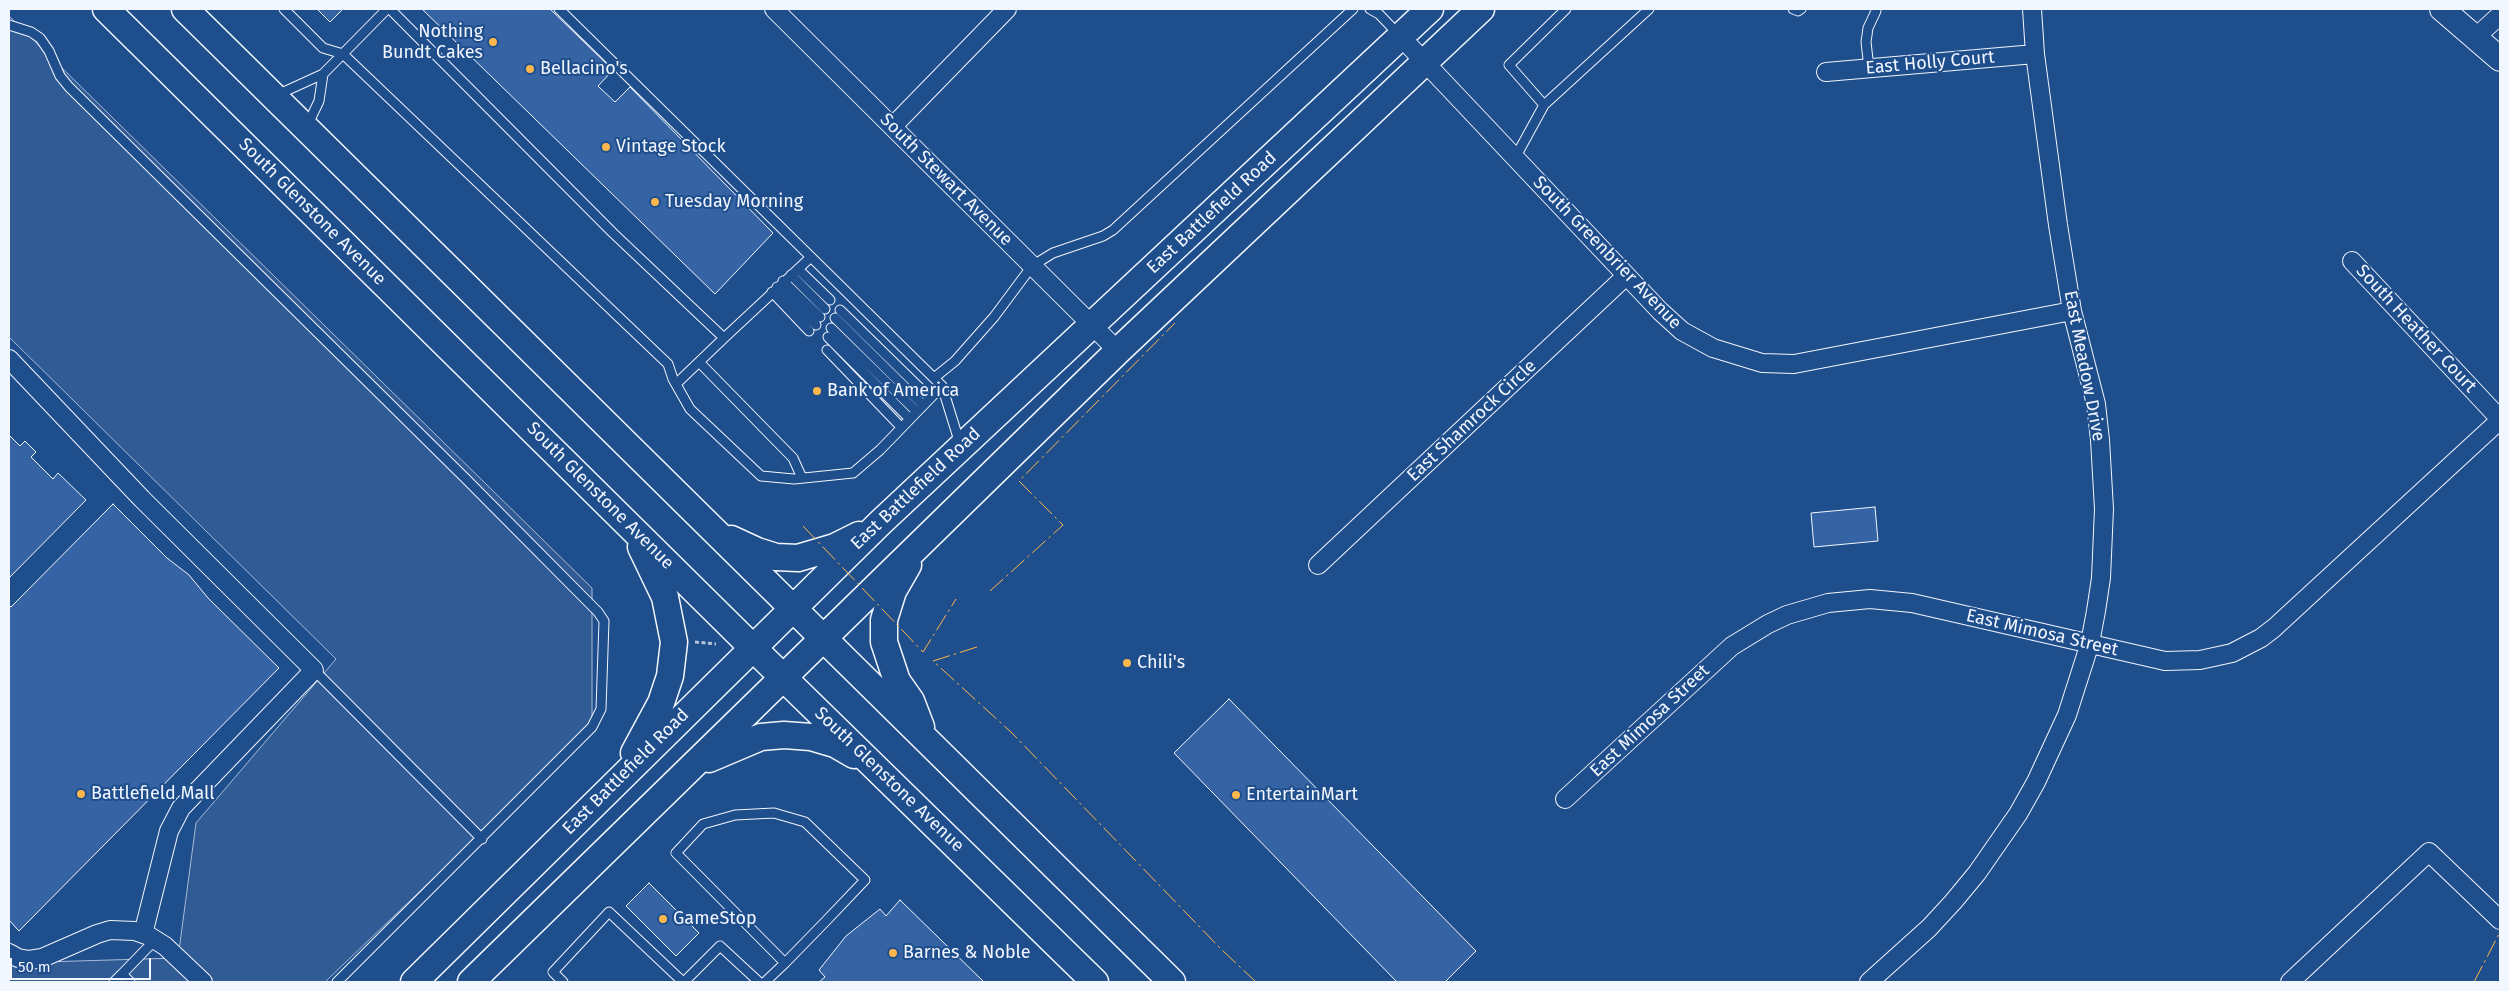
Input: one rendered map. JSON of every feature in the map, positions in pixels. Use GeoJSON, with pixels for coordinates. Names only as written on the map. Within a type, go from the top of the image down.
{"type":"FeatureCollection","features":[{"type":"Feature","properties":{"kind":"main road","name":"South Glenstone Avenue"},"geometry":{"type":"LineString","coordinates":[[106,9],[752,647],[1095,982]]}},
{"type":"Feature","properties":{"kind":"main road"},"geometry":{"type":"LineString","coordinates":[[185,9],[1172,982]]}},
{"type":"Feature","properties":{"kind":"main road","name":"East Battlefield Road"},"geometry":{"type":"LineString","coordinates":[[414,982],[881,522],[1430,9]]}},
{"type":"Feature","properties":{"kind":"main road","name":"East Battlefield Road"},"geometry":{"type":"LineString","coordinates":[[471,982],[822,637],[1118,351],[1481,9]]}},
{"type":"Feature","properties":{"kind":"main road"},"geometry":{"type":"LineString","coordinates":[[717,534],[757,552],[776,557],[798,558],[835,547],[881,522]]}},
{"type":"Feature","properties":{"kind":"main road"},"geometry":{"type":"LineString","coordinates":[[616,782],[661,703],[670,676],[674,642],[665,597],[651,565],[628,524]]}},
{"type":"Feature","properties":{"kind":"main road"},"geometry":{"type":"LineString","coordinates":[[919,544],[893,591],[884,620],[884,642],[897,681],[911,701],[927,742]]}},
{"type":"Feature","properties":{"kind":"main road"},"geometry":{"type":"LineString","coordinates":[[685,773],[739,745],[761,736],[784,735],[811,737],[835,744],[880,771]]}},
{"type":"Feature","properties":{"kind":"street","name":"South Stewart Avenue"},"geometry":{"type":"LineString","coordinates":[[774,9],[1118,351]]}},
{"type":"Feature","properties":{"kind":"street"},"geometry":{"type":"LineString","coordinates":[[893,126],[1008,9]]}},
{"type":"Feature","properties":{"kind":"street","name":"East Meadow Drive"},"geometry":{"type":"LineString","coordinates":[[1869,982],[1928,928],[1953,902],[1998,844],[2032,790],[2067,715],[2090,643],[2098,602],[2104,544],[2103,475],[2096,404],[2072,310],[2056,216],[2035,54],[2032,9]]}},
{"type":"Feature","properties":{"kind":"street"},"geometry":{"type":"LineString","coordinates":[[2442,9],[2500,58]]}},
{"type":"Feature","properties":{"kind":"street"},"geometry":{"type":"LineString","coordinates":[[2476,37],[2500,15]]}},
{"type":"Feature","properties":{"kind":"street","name":"South Greenbrier Avenue"},"geometry":{"type":"LineString","coordinates":[[1400,36],[1660,311],[1682,331],[1698,340],[1746,360],[1778,364],[1810,362],[2072,310]]}},
{"type":"Feature","properties":{"kind":"street","name":"East Holly Court"},"geometry":{"type":"LineString","coordinates":[[1826,72],[2035,54]]}},
{"type":"Feature","properties":{"kind":"street","name":"South Heather Court"},"geometry":{"type":"LineString","coordinates":[[2352,261],[2500,419]]}},
{"type":"Feature","properties":{"kind":"street","name":"East Shamrock Circle"},"geometry":{"type":"LineString","coordinates":[[1318,565],[1626,276]]}},
{"type":"Feature","properties":{"kind":"street"},"geometry":{"type":"LineString","coordinates":[[9,359],[149,505],[314,670],[181,808],[169,831],[149,937]]}},
{"type":"Feature","properties":{"kind":"street","name":"East Mimosa Street"},"geometry":{"type":"LineString","coordinates":[[1565,799],[1732,646],[1768,624],[1807,608],[1850,600],[1905,602],[2165,661],[2182,662],[2224,655],[2261,638],[2500,419]]}},
{"type":"Feature","properties":{"kind":"street"},"geometry":{"type":"LineString","coordinates":[[2290,982],[2429,852],[2500,920]]}},
{"type":"Feature","properties":{"kind":"street"},"geometry":{"type":"LineString","coordinates":[[9,954],[23,959],[42,958],[110,930],[124,930],[149,937],[178,958],[203,982]]}},
{"type":"Feature","properties":{"kind":"lane"},"geometry":{"type":"LineString","coordinates":[[284,9],[323,48],[343,54],[668,364],[676,384],[690,409],[761,476],[802,478],[853,473],[880,450],[942,386]]}},
{"type":"Feature","properties":{"kind":"lane"},"geometry":{"type":"LineString","coordinates":[[273,96],[323,74],[389,9],[613,233],[724,338]]}},
{"type":"Feature","properties":{"kind":"lane"},"geometry":{"type":"LineString","coordinates":[[559,9],[942,386],[961,447]]}},
{"type":"Feature","properties":{"kind":"lane"},"geometry":{"type":"LineString","coordinates":[[934,378],[954,361],[994,317],[1032,266],[1053,253],[1103,236],[1113,230],[1353,9]]}},
{"type":"Feature","properties":{"kind":"lane"},"geometry":{"type":"LineString","coordinates":[[1370,9],[1379,14],[1400,36]]}},
{"type":"Feature","properties":{"kind":"lane"},"geometry":{"type":"LineString","coordinates":[[1544,105],[1509,65],[1567,9]]}},
{"type":"Feature","properties":{"kind":"lane"},"geometry":{"type":"LineString","coordinates":[[1515,158],[1544,105],[1649,9]]}},
{"type":"Feature","properties":{"kind":"lane"},"geometry":{"type":"LineString","coordinates":[[1793,9],[1798,11],[1801,9]]}},
{"type":"Feature","properties":{"kind":"lane"},"geometry":{"type":"LineString","coordinates":[[1869,68],[1866,42],[1868,28],[1876,9]]}},
{"type":"Feature","properties":{"kind":"lane"},"geometry":{"type":"LineString","coordinates":[[9,25],[31,32],[40,38],[49,51],[60,76],[69,87],[454,467],[598,612],[604,621],[601,709],[592,727],[337,982]]}},
{"type":"Feature","properties":{"kind":"lane"},"geometry":{"type":"LineString","coordinates":[[306,129],[319,100],[323,74]]}},
{"type":"Feature","properties":{"kind":"lane"},"geometry":{"type":"LineString","coordinates":[[676,384],[811,257]]}},
{"type":"Feature","properties":{"kind":"lane"},"geometry":{"type":"LineString","coordinates":[[794,272],[828,305]]}},
{"type":"Feature","properties":{"kind":"lane"},"geometry":{"type":"LineString","coordinates":[[778,287],[815,324],[778,287]]}},
{"type":"Feature","properties":{"kind":"lane"},"geometry":{"type":"LineString","coordinates":[[840,310],[930,398]]}},
{"type":"Feature","properties":{"kind":"lane"},"geometry":{"type":"LineString","coordinates":[[835,318],[920,409]]}},
{"type":"Feature","properties":{"kind":"lane"},"geometry":{"type":"LineString","coordinates":[[830,328],[920,409]]}},
{"type":"Feature","properties":{"kind":"lane"},"geometry":{"type":"LineString","coordinates":[[828,337],[910,419]]}},
{"type":"Feature","properties":{"kind":"lane"},"geometry":{"type":"LineString","coordinates":[[827,350],[901,427]]}},
{"type":"Feature","properties":{"kind":"lane"},"geometry":{"type":"LineString","coordinates":[[699,362],[793,458],[802,478]]}},
{"type":"Feature","properties":{"kind":"lane"},"geometry":{"type":"LineString","coordinates":[[314,670],[482,839]]}},
{"type":"Feature","properties":{"kind":"lane"},"geometry":{"type":"LineString","coordinates":[[765,982],[866,880],[805,822],[774,813],[735,815],[703,824],[676,853],[784,962]]}},
{"type":"Feature","properties":{"kind":"lane"},"geometry":{"type":"LineString","coordinates":[[563,982],[553,972],[609,912],[684,982],[720,946],[759,982]]}},
{"type":"Feature","properties":{"kind":"lane"},"geometry":{"type":"LineString","coordinates":[[114,982],[149,937]]}},
{"type":"Feature","properties":{"kind":"lane"},"geometry":{"type":"LineString","coordinates":[[122,974],[130,982]]}},
{"type":"Feature","properties":{"kind":"path"},"geometry":{"type":"LineString","coordinates":[[693,642],[710,642],[722,646]]}},
{"type":"Feature","properties":{"kind":"shaded area"},"geometry":{"type":"Polygon","coordinates":[[[9,16],[592,588],[592,727],[325,982],[9,982],[9,963],[178,958],[196,823],[336,659],[9,337],[9,16]]]}},
{"type":"Feature","properties":{"kind":"building"},"geometry":{"type":"Polygon","coordinates":[[[317,9],[343,9],[330,22],[317,9]]]}},
{"type":"Feature","properties":{"kind":"building"},"geometry":{"type":"Polygon","coordinates":[[[422,9],[550,9],[613,70],[598,86],[615,102],[630,87],[773,233],[715,294],[422,9]]]}},
{"type":"Feature","properties":{"kind":"building"},"geometry":{"type":"Polygon","coordinates":[[[9,435],[20,446],[25,441],[36,452],[31,457],[53,479],[58,473],[86,500],[9,578],[9,435]]]}},
{"type":"Feature","properties":{"kind":"building","name":"Battlefield Mall"},"geometry":{"type":"Polygon","coordinates":[[[113,504],[167,558],[189,575],[208,598],[279,668],[19,931],[9,920],[9,605],[11,607],[113,504]]]}},
{"type":"Feature","properties":{"kind":"building"},"geometry":{"type":"Polygon","coordinates":[[[1875,507],[1878,541],[1814,547],[1811,513],[1875,507]]]}},
{"type":"Feature","properties":{"kind":"building"},"geometry":{"type":"Polygon","coordinates":[[[1229,699],[1476,951],[1445,982],[1397,982],[1174,753],[1229,699]]]}},
{"type":"Feature","properties":{"kind":"building","name":"GameStop"},"geometry":{"type":"Polygon","coordinates":[[[649,883],[699,933],[676,956],[626,906],[649,883]]]}},
{"type":"Feature","properties":{"kind":"building","name":"Barnes & Noble"},"geometry":{"type":"Polygon","coordinates":[[[900,900],[984,982],[819,982],[825,977],[819,970],[846,936],[880,909],[886,916],[900,900]]]}},
{"type":"Feature","properties":{"kind":"power"},"geometry":{"type":"LineString","coordinates":[[990,591],[1063,525],[1019,481],[1175,323]]}},
{"type":"Feature","properties":{"kind":"power"},"geometry":{"type":"LineString","coordinates":[[803,526],[923,652],[956,599]]}},
{"type":"Feature","properties":{"kind":"power"},"geometry":{"type":"LineString","coordinates":[[977,647],[933,661],[1012,733],[1221,949],[1256,982]]}},
{"type":"Feature","properties":{"kind":"power"},"geometry":{"type":"LineString","coordinates":[[2474,982],[2500,932]]}},
{"type":"Feature","properties":{"kind":"place","name":"Nothing Bundt Cakes"},"geometry":{"type":"Point","coordinates":[493,42]}},
{"type":"Feature","properties":{"kind":"place","name":"Bellacino's"},"geometry":{"type":"Point","coordinates":[530,69]}},
{"type":"Feature","properties":{"kind":"place","name":"Vintage Stock"},"geometry":{"type":"Point","coordinates":[606,147]}},
{"type":"Feature","properties":{"kind":"place","name":"Tuesday Morning"},"geometry":{"type":"Point","coordinates":[655,202]}},
{"type":"Feature","properties":{"kind":"place","name":"Bank of America"},"geometry":{"type":"Point","coordinates":[817,391]}},
{"type":"Feature","properties":{"kind":"place","name":"Chili's"},"geometry":{"type":"Point","coordinates":[1127,663]}},
{"type":"Feature","properties":{"kind":"place","name":"Battlefield Mall"},"geometry":{"type":"Point","coordinates":[81,794]}},
{"type":"Feature","properties":{"kind":"place","name":"EntertainMart"},"geometry":{"type":"Point","coordinates":[1236,795]}},
{"type":"Feature","properties":{"kind":"place","name":"GameStop"},"geometry":{"type":"Point","coordinates":[663,919]}},
{"type":"Feature","properties":{"kind":"place","name":"Barnes & Noble"},"geometry":{"type":"Point","coordinates":[893,953]}}]}
